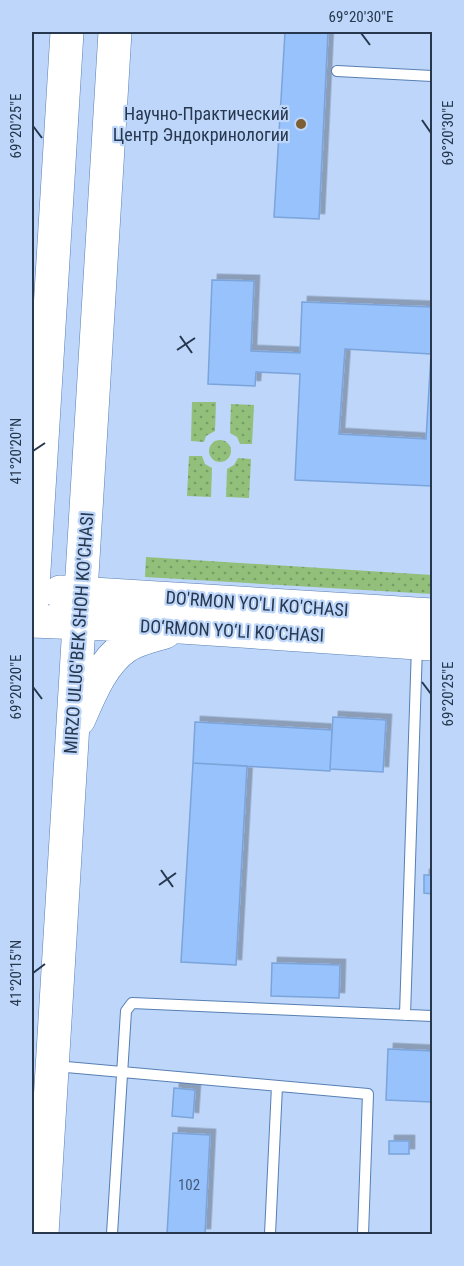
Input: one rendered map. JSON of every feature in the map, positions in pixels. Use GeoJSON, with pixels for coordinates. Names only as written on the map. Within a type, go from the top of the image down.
{"type":"FeatureCollection","features":[{"type":"Feature","properties":{"kind":"main road"},"geometry":{"type":"LineString","coordinates":[[32,603],[43,350],[66,32]]}},
{"type":"Feature","properties":{"kind":"main road","name":"MIRZO ULUG'BEK SHOH KO'CHASI"},"geometry":{"type":"LineString","coordinates":[[42,1234],[115,32]]}},
{"type":"Feature","properties":{"kind":"main road","name":"DO‘RMON YO‘LI KO‘CHASI"},"geometry":{"type":"LineString","coordinates":[[32,590],[80,608],[181,627],[428,634]]}},
{"type":"Feature","properties":{"kind":"main road","name":"DO‘RMON YO‘LI KO‘CHASI"},"geometry":{"type":"LineString","coordinates":[[32,621],[80,608]]}},
{"type":"Feature","properties":{"kind":"main road","name":"DO'RMON YO'LI KO'CHASI"},"geometry":{"type":"LineString","coordinates":[[80,608],[428,634]]}},
{"type":"Feature","properties":{"kind":"main road"},"geometry":{"type":"LineString","coordinates":[[72,734],[96,685],[115,657],[126,647],[139,640],[181,627]]}},
{"type":"Feature","properties":{"kind":"lane"},"geometry":{"type":"LineString","coordinates":[[337,71],[432,76]]}},
{"type":"Feature","properties":{"kind":"lane"},"geometry":{"type":"LineString","coordinates":[[405,1015],[428,634]]}},
{"type":"Feature","properties":{"kind":"lane"},"geometry":{"type":"LineString","coordinates":[[112,1234],[126,1011],[132,1003],[432,1016]]}},
{"type":"Feature","properties":{"kind":"lane"},"geometry":{"type":"LineString","coordinates":[[52,1066],[368,1094],[363,1234]]}},
{"type":"Feature","properties":{"kind":"lane"},"geometry":{"type":"LineString","coordinates":[[270,1234],[277,1086]]}},
{"type":"Feature","properties":{"kind":"green space"},"geometry":{"type":"Polygon","coordinates":[[[192,402],[216,402],[215,431],[206,436],[204,442],[191,441],[192,402]]]}},
{"type":"Feature","properties":{"kind":"green space"},"geometry":{"type":"Polygon","coordinates":[[[231,404],[254,405],[252,444],[240,444],[237,437],[230,433],[231,404]]]}},
{"type":"Feature","properties":{"kind":"green space"},"geometry":{"type":"Polygon","coordinates":[[[220,440],[230,447],[231,451],[224,461],[220,462],[210,455],[209,451],[216,441],[220,440]]]}},
{"type":"Feature","properties":{"kind":"green space"},"geometry":{"type":"Polygon","coordinates":[[[189,456],[202,456],[205,464],[212,468],[211,497],[187,496],[189,456]]]}},
{"type":"Feature","properties":{"kind":"green space"},"geometry":{"type":"Polygon","coordinates":[[[238,458],[251,459],[249,498],[226,497],[227,469],[234,465],[238,458]]]}},
{"type":"Feature","properties":{"kind":"green space"},"geometry":{"type":"Polygon","coordinates":[[[146,557],[432,575],[432,594],[145,577],[146,557]]]}},
{"type":"Feature","properties":{"kind":"building","name":"Научно-Практический Центр Эндокринологии"},"geometry":{"type":"Polygon","coordinates":[[[285,32],[328,32],[319,219],[274,217],[285,32]]]}},
{"type":"Feature","properties":{"kind":"building"},"geometry":{"type":"Polygon","coordinates":[[[212,280],[254,281],[251,351],[300,353],[302,302],[432,307],[432,486],[295,480],[300,374],[256,372],[255,386],[208,384],[212,280]],[[345,349],[339,434],[426,439],[431,354],[345,349]]]}},
{"type":"Feature","properties":{"kind":"building"},"geometry":{"type":"Polygon","coordinates":[[[333,717],[386,720],[383,772],[330,769],[333,717]]]}},
{"type":"Feature","properties":{"kind":"building"},"geometry":{"type":"Polygon","coordinates":[[[195,722],[332,730],[330,771],[193,763],[195,722]]]}},
{"type":"Feature","properties":{"kind":"building"},"geometry":{"type":"Polygon","coordinates":[[[193,763],[247,766],[236,965],[181,962],[193,763]]]}},
{"type":"Feature","properties":{"kind":"building"},"geometry":{"type":"Polygon","coordinates":[[[424,875],[432,875],[432,894],[424,893],[424,875]]]}},
{"type":"Feature","properties":{"kind":"building"},"geometry":{"type":"Polygon","coordinates":[[[272,963],[340,965],[339,998],[271,996],[272,963]]]}},
{"type":"Feature","properties":{"kind":"building"},"geometry":{"type":"Polygon","coordinates":[[[388,1049],[432,1051],[432,1102],[386,1100],[388,1049]]]}},
{"type":"Feature","properties":{"kind":"building"},"geometry":{"type":"Polygon","coordinates":[[[174,1088],[195,1090],[193,1118],[172,1116],[174,1088]]]}},
{"type":"Feature","properties":{"kind":"building"},"geometry":{"type":"Polygon","coordinates":[[[173,1133],[210,1135],[205,1234],[167,1234],[173,1133]]]}},
{"type":"Feature","properties":{"kind":"building"},"geometry":{"type":"Polygon","coordinates":[[[389,1141],[409,1141],[409,1154],[389,1154],[389,1141]]]}},
{"type":"Feature","properties":{"kind":"place","name":"Научно-Практический Центр Эндокринологии"},"geometry":{"type":"Point","coordinates":[301,124]}}]}
